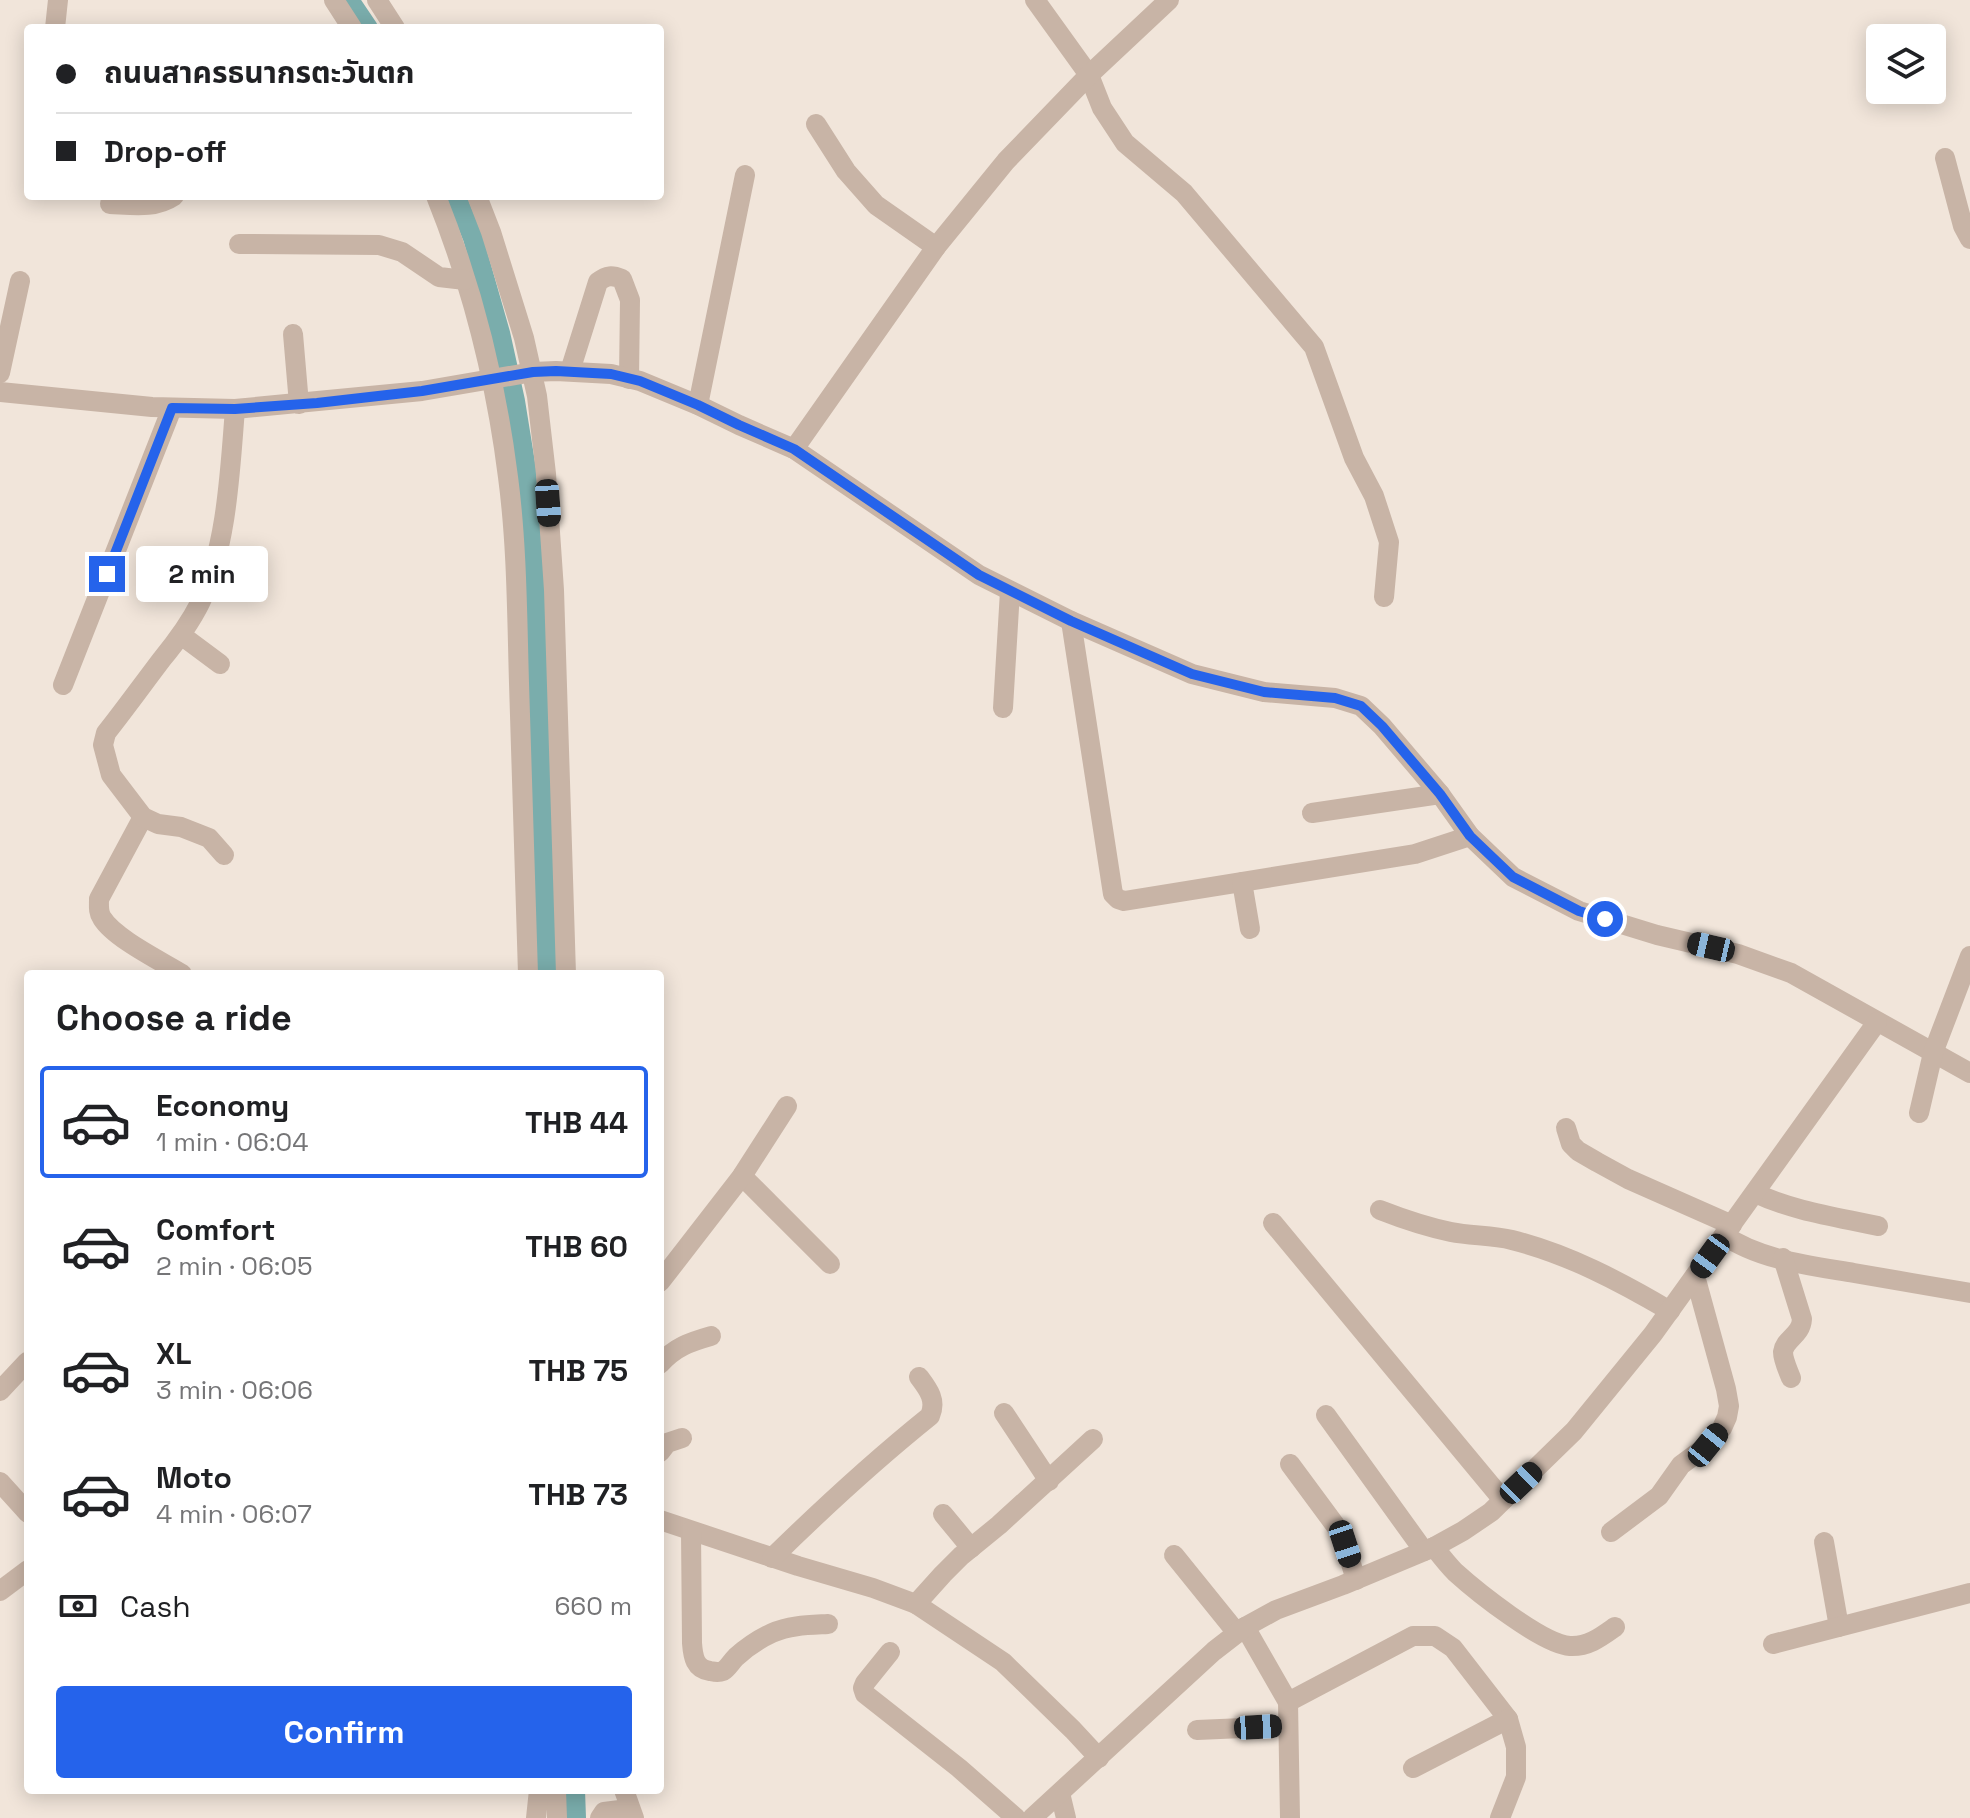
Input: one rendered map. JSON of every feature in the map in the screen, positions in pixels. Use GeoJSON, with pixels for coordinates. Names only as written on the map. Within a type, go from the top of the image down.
{"type":"FeatureCollection","features":[{"type":"Feature","properties":{"kind":"street"},"geometry":{"type":"LineString","coordinates":[[55,24],[58,0]]}},
{"type":"Feature","properties":{"kind":"street"},"geometry":{"type":"LineString","coordinates":[[334,0],[349,24]]}},
{"type":"Feature","properties":{"kind":"street"},"geometry":{"type":"LineString","coordinates":[[377,0],[392,24]]}},
{"type":"Feature","properties":{"kind":"street"},"geometry":{"type":"LineString","coordinates":[[1035,0],[1089,75],[1102,108],[1125,143],[1184,193],[1314,347],[1354,458],[1374,496],[1389,542],[1384,597]]}},
{"type":"Feature","properties":{"kind":"street"},"geometry":{"type":"LineString","coordinates":[[794,449],[936,247],[1006,161],[1089,75],[1169,0]]}},
{"type":"Feature","properties":{"kind":"street"},"geometry":{"type":"LineString","coordinates":[[816,124],[846,171],[876,205],[936,247]]}},
{"type":"Feature","properties":{"kind":"street"},"geometry":{"type":"LineString","coordinates":[[1945,158],[1963,226],[1970,239]]}},
{"type":"Feature","properties":{"kind":"street"},"geometry":{"type":"LineString","coordinates":[[698,405],[745,175]]}},
{"type":"Feature","properties":{"kind":"street"},"geometry":{"type":"LineString","coordinates":[[110,204],[154,205],[168,200]]}},
{"type":"Feature","properties":{"kind":"street"},"geometry":{"type":"LineString","coordinates":[[438,200],[455,244],[494,379],[508,479],[516,591],[528,970]]}},
{"type":"Feature","properties":{"kind":"street"},"geometry":{"type":"LineString","coordinates":[[479,200],[491,232],[530,372],[546,474],[554,590],[566,970]]}},
{"type":"Feature","properties":{"kind":"street"},"geometry":{"type":"LineString","coordinates":[[239,244],[379,245],[402,252],[439,277],[465,280]]}},
{"type":"Feature","properties":{"kind":"street"},"geometry":{"type":"LineString","coordinates":[[570,371],[598,282],[605,276],[614,276],[626,285],[630,300],[629,379]]}},
{"type":"Feature","properties":{"kind":"street"},"geometry":{"type":"LineString","coordinates":[[0,373],[20,281]]}},
{"type":"Feature","properties":{"kind":"street"},"geometry":{"type":"LineString","coordinates":[[293,334],[299,404]]}},
{"type":"Feature","properties":{"kind":"street"},"geometry":{"type":"LineString","coordinates":[[0,392],[172,408],[235,409],[422,391],[530,372],[570,371],[611,374],[629,379],[698,405],[794,449],[979,575],[1071,621],[1192,674],[1264,692],[1335,698],[1361,706],[1440,794],[1470,836],[1513,877],[1579,911],[1657,935],[1738,954],[1791,973],[1970,1073]]}},
{"type":"Feature","properties":{"kind":"street"},"geometry":{"type":"LineString","coordinates":[[63,685],[172,408]]}},
{"type":"Feature","properties":{"kind":"street"},"geometry":{"type":"LineString","coordinates":[[224,855],[209,838],[143,817],[111,775],[103,745],[106,733],[181,635],[211,578],[230,475],[235,409]]}},
{"type":"Feature","properties":{"kind":"street"},"geometry":{"type":"LineString","coordinates":[[1003,708],[1010,591]]}},
{"type":"Feature","properties":{"kind":"street"},"geometry":{"type":"LineString","coordinates":[[1071,621],[1113,894],[1118,899],[1124,901],[1415,854],[1470,836]]}},
{"type":"Feature","properties":{"kind":"street"},"geometry":{"type":"LineString","coordinates":[[181,635],[220,664]]}},
{"type":"Feature","properties":{"kind":"street"},"geometry":{"type":"LineString","coordinates":[[1312,813],[1440,794]]}},
{"type":"Feature","properties":{"kind":"street"},"geometry":{"type":"LineString","coordinates":[[143,817],[99,899],[99,911],[104,922],[122,937],[176,970]]}},
{"type":"Feature","properties":{"kind":"street"},"geometry":{"type":"LineString","coordinates":[[1242,882],[1250,929]]}},
{"type":"Feature","properties":{"kind":"street"},"geometry":{"type":"LineString","coordinates":[[1919,1113],[1933,1053],[1970,956]]}},
{"type":"Feature","properties":{"kind":"street"},"geometry":{"type":"LineString","coordinates":[[1032,1818],[1214,1651],[1241,1630],[1276,1610],[1429,1549],[1491,1512],[1574,1431],[1670,1311],[1877,1022]]}},
{"type":"Feature","properties":{"kind":"street"},"geometry":{"type":"LineString","coordinates":[[664,1277],[742,1176],[787,1106]]}},
{"type":"Feature","properties":{"kind":"street"},"geometry":{"type":"LineString","coordinates":[[1566,1128],[1571,1144],[1578,1151],[1728,1230],[1735,1243],[1754,1251],[1810,1265],[1970,1293]]}},
{"type":"Feature","properties":{"kind":"street"},"geometry":{"type":"LineString","coordinates":[[742,1176],[830,1264]]}},
{"type":"Feature","properties":{"kind":"street"},"geometry":{"type":"LineString","coordinates":[[1755,1193],[1793,1207],[1878,1226]]}},
{"type":"Feature","properties":{"kind":"street"},"geometry":{"type":"LineString","coordinates":[[1380,1210],[1451,1232],[1510,1239],[1543,1249],[1631,1288],[1670,1311]]}},
{"type":"Feature","properties":{"kind":"street"},"geometry":{"type":"LineString","coordinates":[[1273,1223],[1503,1500]]}},
{"type":"Feature","properties":{"kind":"street"},"geometry":{"type":"LineString","coordinates":[[1783,1258],[1802,1319],[1798,1332],[1784,1348],[1783,1355],[1791,1378]]}},
{"type":"Feature","properties":{"kind":"street"},"geometry":{"type":"LineString","coordinates":[[1611,1532],[1659,1496],[1681,1465],[1708,1445],[1727,1417],[1726,1389],[1695,1276]]}},
{"type":"Feature","properties":{"kind":"street"},"geometry":{"type":"LineString","coordinates":[[664,1359],[686,1343],[711,1336]]}},
{"type":"Feature","properties":{"kind":"street"},"geometry":{"type":"LineString","coordinates":[[0,1391],[24,1365]]}},
{"type":"Feature","properties":{"kind":"street"},"geometry":{"type":"LineString","coordinates":[[772,1558],[857,1476],[930,1416],[930,1392],[919,1377]]}},
{"type":"Feature","properties":{"kind":"street"},"geometry":{"type":"LineString","coordinates":[[1004,1413],[1049,1481]]}},
{"type":"Feature","properties":{"kind":"street"},"geometry":{"type":"LineString","coordinates":[[1326,1415],[1429,1549],[1469,1584],[1538,1635],[1569,1646],[1591,1643],[1615,1627]]}},
{"type":"Feature","properties":{"kind":"street"},"geometry":{"type":"LineString","coordinates":[[664,1447],[682,1438]]}},
{"type":"Feature","properties":{"kind":"street"},"geometry":{"type":"LineString","coordinates":[[916,1604],[943,1574],[1093,1439]]}},
{"type":"Feature","properties":{"kind":"street"},"geometry":{"type":"LineString","coordinates":[[1290,1464],[1338,1529],[1356,1580]]}},
{"type":"Feature","properties":{"kind":"street"},"geometry":{"type":"LineString","coordinates":[[0,1482],[24,1509]]}},
{"type":"Feature","properties":{"kind":"street"},"geometry":{"type":"LineString","coordinates":[[943,1514],[971,1548]]}},
{"type":"Feature","properties":{"kind":"street"},"geometry":{"type":"LineString","coordinates":[[664,1521],[916,1604],[1003,1662],[1099,1758]]}},
{"type":"Feature","properties":{"kind":"street"},"geometry":{"type":"LineString","coordinates":[[691,1531],[692,1643],[697,1666],[705,1671],[719,1672],[752,1644],[784,1628],[828,1624]]}},
{"type":"Feature","properties":{"kind":"street"},"geometry":{"type":"LineString","coordinates":[[1824,1542],[1839,1627]]}},
{"type":"Feature","properties":{"kind":"street"},"geometry":{"type":"LineString","coordinates":[[1174,1555],[1241,1630],[1288,1702],[1290,1818]]}},
{"type":"Feature","properties":{"kind":"street"},"geometry":{"type":"LineString","coordinates":[[0,1591],[24,1573]]}},
{"type":"Feature","properties":{"kind":"street"},"geometry":{"type":"LineString","coordinates":[[1773,1644],[1970,1593]]}},
{"type":"Feature","properties":{"kind":"street"},"geometry":{"type":"LineString","coordinates":[[1288,1702],[1413,1636],[1435,1636],[1453,1648],[1508,1719],[1516,1747],[1516,1777],[1500,1818]]}},
{"type":"Feature","properties":{"kind":"street"},"geometry":{"type":"LineString","coordinates":[[890,1652],[865,1683],[865,1694],[959,1768],[1016,1818]]}},
{"type":"Feature","properties":{"kind":"street"},"geometry":{"type":"LineString","coordinates":[[1413,1768],[1508,1719]]}},
{"type":"Feature","properties":{"kind":"street"},"geometry":{"type":"LineString","coordinates":[[1197,1730],[1288,1726]]}},
{"type":"Feature","properties":{"kind":"street"},"geometry":{"type":"LineString","coordinates":[[1060,1793],[1066,1818]]}},
{"type":"Feature","properties":{"kind":"street"},"geometry":{"type":"LineString","coordinates":[[536,1818],[539,1794]]}},
{"type":"Feature","properties":{"kind":"street"},"geometry":{"type":"LineString","coordinates":[[556,1794],[557,1818]]}},
{"type":"Feature","properties":{"kind":"street"},"geometry":{"type":"LineString","coordinates":[[600,1818],[604,1812],[623,1805]]}},
{"type":"Feature","properties":{"kind":"waterway"},"geometry":{"type":"LineString","coordinates":[[349,0],[365,24]]}},
{"type":"Feature","properties":{"kind":"waterway"},"geometry":{"type":"LineString","coordinates":[[458,200],[473,238],[500,333],[526,469],[535,590],[547,970]]}},
{"type":"Feature","properties":{"kind":"waterway"},"geometry":{"type":"LineString","coordinates":[[575,1794],[576,1818]]}},
{"type":"Feature","properties":{"kind":"route"},"geometry":{"type":"LineString","coordinates":[[107,574],[172,408],[235,409],[317,403],[422,391],[533,372],[611,374],[640,381],[794,449],[979,575],[1071,621],[1192,674],[1264,692],[1335,698],[1361,706],[1440,794],[1470,836],[1513,877],[1579,911],[1605,919]]}}]}
